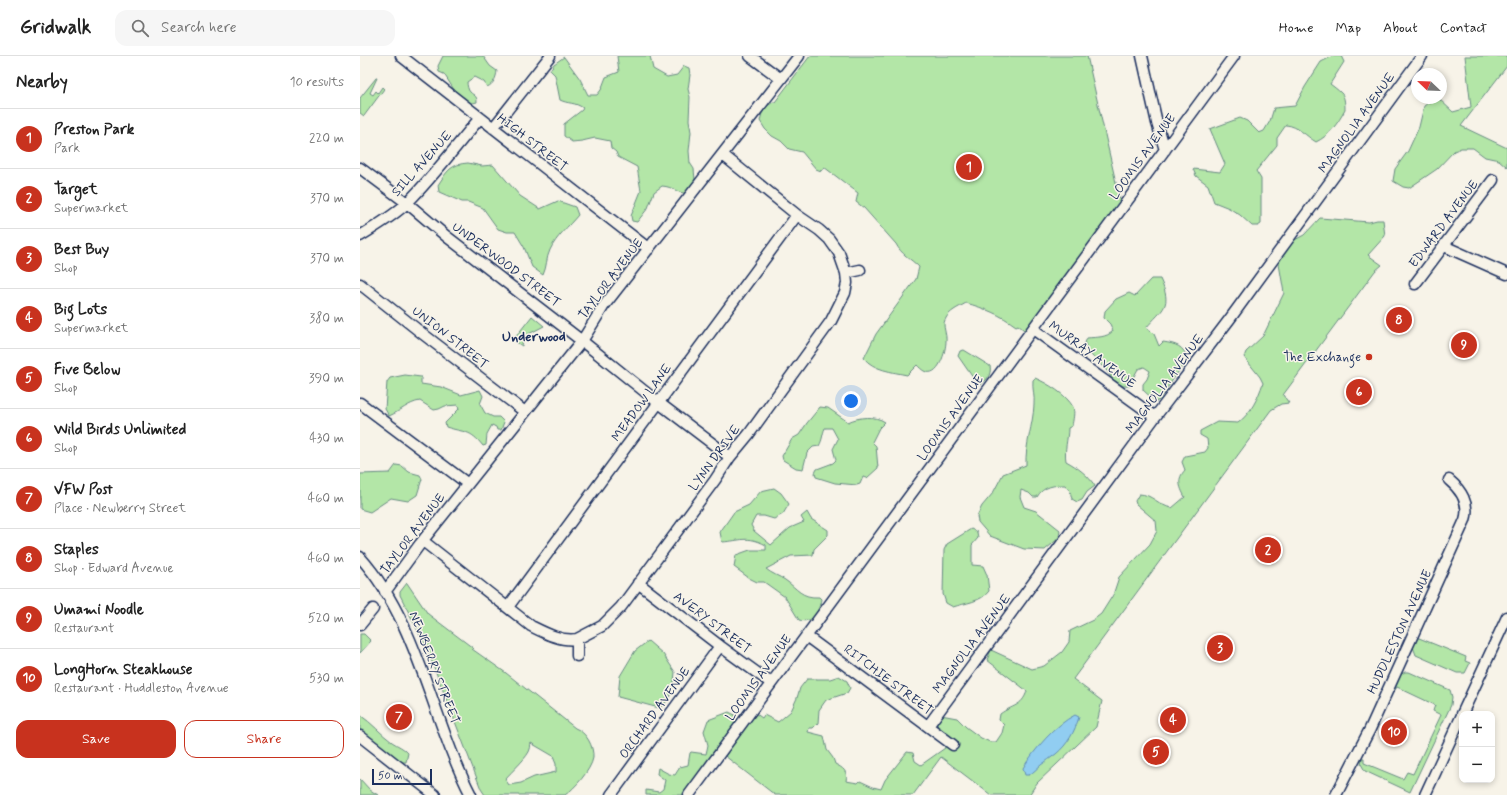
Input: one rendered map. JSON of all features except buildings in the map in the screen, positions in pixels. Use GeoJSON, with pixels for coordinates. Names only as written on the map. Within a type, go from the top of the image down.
{"type":"FeatureCollection","features":[{"type":"Feature","properties":{"kind":"street","name":"HIGH STREET"},"geometry":{"type":"LineString","coordinates":[[401,56],[649,249]]}},
{"type":"Feature","properties":{"kind":"street"},"geometry":{"type":"LineString","coordinates":[[493,128],[550,56]]}},
{"type":"Feature","properties":{"kind":"street"},"geometry":{"type":"LineString","coordinates":[[750,56],[781,79]]}},
{"type":"Feature","properties":{"kind":"street","name":"TAYLOR AVENUE"},"geometry":{"type":"LineString","coordinates":[[385,592],[422,541],[582,340],[603,307],[799,56]]}},
{"type":"Feature","properties":{"kind":"street"},"geometry":{"type":"LineString","coordinates":[[1142,56],[1157,123],[1165,150]]}},
{"type":"Feature","properties":{"kind":"street","name":"LOOMIS AVENUE"},"geometry":{"type":"LineString","coordinates":[[689,795],[1234,56]]}},
{"type":"Feature","properties":{"kind":"street","name":"MAGNOLIA AVENUE"},"geometry":{"type":"LineString","coordinates":[[928,726],[1155,417],[1226,325],[1422,56]]}},
{"type":"Feature","properties":{"kind":"street","name":"SILL AVENUE"},"geometry":{"type":"LineString","coordinates":[[360,236],[385,220],[407,203],[436,172],[480,118]]}},
{"type":"Feature","properties":{"kind":"street","name":"LYNN DRIVE"},"geometry":{"type":"LineString","coordinates":[[577,639],[602,626],[612,617],[638,583],[715,480],[730,457],[749,434],[832,322],[847,283],[844,262],[829,239],[722,155]]}},
{"type":"Feature","properties":{"kind":"street","name":"UNDERWOOD STREET"},"geometry":{"type":"LineString","coordinates":[[360,168],[407,203],[446,236],[582,340],[659,403],[730,457]]}},
{"type":"Feature","properties":{"kind":"street","name":"EDWARD AVENUE"},"geometry":{"type":"LineString","coordinates":[[1415,284],[1493,180]]}},
{"type":"Feature","properties":{"kind":"street","name":"MEADOW LANE"},"geometry":{"type":"LineString","coordinates":[[508,607],[797,215]]}},
{"type":"Feature","properties":{"kind":"street"},"geometry":{"type":"LineString","coordinates":[[1444,246],[1507,274]]}},
{"type":"Feature","properties":{"kind":"street"},"geometry":{"type":"LineString","coordinates":[[846,273],[860,270]]}},
{"type":"Feature","properties":{"kind":"street","name":"UNION STREET"},"geometry":{"type":"LineString","coordinates":[[360,284],[525,412]]}},
{"type":"Feature","properties":{"kind":"street","name":"MURRAY AVENUE"},"geometry":{"type":"LineString","coordinates":[[1033,329],[1155,417]]}},
{"type":"Feature","properties":{"kind":"street"},"geometry":{"type":"LineString","coordinates":[[360,403],[468,484]]}},
{"type":"Feature","properties":{"kind":"street","name":"HUDDLESTON AVENUE"},"geometry":{"type":"LineString","coordinates":[[1336,795],[1370,729],[1465,520],[1467,511],[1463,496],[1457,487],[1448,480]]}},
{"type":"Feature","properties":{"kind":"street"},"geometry":{"type":"LineString","coordinates":[[422,541],[531,626],[542,632],[569,640],[577,639],[577,656]]}},
{"type":"Feature","properties":{"kind":"street","name":"NEWBERRY STREET"},"geometry":{"type":"LineString","coordinates":[[360,557],[385,592],[400,617],[458,765],[472,795]]}},
{"type":"Feature","properties":{"kind":"street","name":"AVERY STREET"},"geometry":{"type":"LineString","coordinates":[[638,583],[771,683]]}},
{"type":"Feature","properties":{"kind":"street"},"geometry":{"type":"LineString","coordinates":[[360,625],[373,609]]}},
{"type":"Feature","properties":{"kind":"street"},"geometry":{"type":"LineString","coordinates":[[1463,711],[1507,617]]}},
{"type":"Feature","properties":{"kind":"street","name":"RITCHIE STREET"},"geometry":{"type":"LineString","coordinates":[[806,636],[953,745]]}},
{"type":"Feature","properties":{"kind":"street","name":"ORCHARD AVENUE"},"geometry":{"type":"LineString","coordinates":[[611,795],[720,646]]}},
{"type":"Feature","properties":{"kind":"street"},"geometry":{"type":"LineString","coordinates":[[1425,795],[1459,721]]}},
{"type":"Feature","properties":{"kind":"street"},"geometry":{"type":"LineString","coordinates":[[360,736],[435,795]]}},
{"type":"Feature","properties":{"kind":"green space"},"geometry":{"type":"Polygon","coordinates":[[[443,56],[483,56],[490,66],[497,71],[494,80],[487,87],[484,82],[474,77],[467,82],[470,92],[476,97],[477,102],[468,104],[458,96],[444,74],[439,72],[438,66],[443,56]]]}},
{"type":"Feature","properties":{"kind":"green space"},"geometry":{"type":"Polygon","coordinates":[[[617,56],[650,56],[653,69],[667,77],[677,75],[684,66],[689,68],[690,75],[688,89],[690,97],[689,120],[691,132],[689,151],[690,163],[694,169],[695,180],[684,193],[662,186],[654,192],[648,208],[637,222],[632,221],[631,216],[641,191],[637,167],[618,157],[616,152],[611,148],[610,141],[595,138],[572,142],[564,136],[564,124],[583,108],[560,100],[555,75],[550,70],[554,64],[564,57],[580,79],[588,95],[597,95],[601,90],[606,77],[619,72],[617,56]]]}},
{"type":"Feature","properties":{"kind":"green space"},"geometry":{"type":"Polygon","coordinates":[[[810,56],[1087,56],[1122,209],[1029,334],[1018,325],[1016,326],[998,315],[966,303],[951,312],[944,322],[946,338],[945,351],[941,362],[934,371],[924,371],[917,365],[907,375],[878,368],[864,358],[876,334],[916,279],[919,267],[901,251],[864,208],[856,202],[858,193],[824,167],[821,171],[816,169],[802,152],[789,149],[781,141],[772,136],[760,121],[763,109],[775,102],[810,56]]]}},
{"type":"Feature","properties":{"kind":"green space"},"geometry":{"type":"Polygon","coordinates":[[[1333,56],[1341,56],[1344,62],[1330,84],[1342,94],[1345,110],[1333,129],[1316,142],[1298,129],[1286,125],[1277,138],[1277,145],[1256,171],[1261,179],[1261,224],[1258,226],[1252,226],[1240,215],[1229,208],[1214,202],[1208,185],[1196,176],[1193,169],[1220,172],[1225,164],[1210,129],[1240,118],[1247,121],[1259,133],[1264,131],[1270,121],[1274,108],[1295,106],[1321,62],[1333,56]]]}},
{"type":"Feature","properties":{"kind":"green space"},"geometry":{"type":"Polygon","coordinates":[[[1465,56],[1507,56],[1507,66],[1461,126],[1507,148],[1507,167],[1499,160],[1485,157],[1473,148],[1461,148],[1454,151],[1437,169],[1409,188],[1403,187],[1393,181],[1395,169],[1408,151],[1419,127],[1424,106],[1427,104],[1444,104],[1453,112],[1471,107],[1465,56]]]}},
{"type":"Feature","properties":{"kind":"green space"},"geometry":{"type":"Polygon","coordinates":[[[376,78],[370,93],[373,95],[376,91],[378,93],[382,87],[384,89],[364,116],[360,113],[360,98],[376,78]]]}},
{"type":"Feature","properties":{"kind":"green space"},"geometry":{"type":"Polygon","coordinates":[[[468,163],[482,166],[493,165],[520,196],[540,209],[558,201],[575,207],[578,215],[553,245],[549,253],[543,275],[532,267],[524,247],[515,232],[507,232],[498,229],[483,208],[468,202],[462,202],[439,192],[438,185],[450,169],[457,165],[468,163]]]}},
{"type":"Feature","properties":{"kind":"green space"},"geometry":{"type":"Polygon","coordinates":[[[1320,218],[1369,222],[1383,220],[1385,236],[1368,255],[1382,265],[1375,271],[1283,395],[1289,403],[1281,404],[1271,410],[1073,679],[1102,701],[1096,727],[1037,783],[1029,795],[991,795],[941,757],[913,795],[775,795],[725,756],[755,713],[762,718],[764,715],[778,722],[791,711],[800,688],[807,679],[830,679],[839,676],[847,681],[850,688],[847,693],[826,700],[819,710],[818,723],[813,728],[809,728],[808,732],[824,736],[827,750],[833,758],[835,764],[843,768],[846,772],[846,781],[858,783],[860,781],[881,789],[885,780],[907,752],[913,753],[915,761],[921,765],[945,748],[937,724],[941,715],[957,718],[981,738],[990,742],[996,742],[1002,733],[1004,725],[999,720],[1000,714],[1019,703],[1027,691],[987,660],[991,650],[1032,669],[1044,666],[1062,652],[1069,642],[1070,631],[1093,620],[1101,614],[1113,595],[1119,577],[1150,544],[1157,531],[1156,521],[1136,504],[1135,501],[1139,494],[1148,496],[1167,507],[1172,508],[1185,497],[1181,489],[1180,480],[1182,473],[1185,470],[1182,462],[1185,456],[1205,452],[1208,448],[1207,439],[1200,435],[1200,431],[1217,422],[1238,423],[1247,415],[1254,405],[1263,383],[1244,357],[1246,352],[1263,336],[1284,293],[1279,264],[1282,253],[1289,243],[1304,235],[1320,218]]]}},
{"type":"Feature","properties":{"kind":"green space"},"geometry":{"type":"Polygon","coordinates":[[[1151,279],[1160,279],[1164,288],[1166,302],[1161,311],[1146,328],[1154,334],[1159,346],[1163,342],[1179,346],[1184,351],[1187,359],[1159,400],[1156,402],[1143,390],[1143,384],[1150,371],[1144,367],[1138,369],[1131,386],[1123,386],[1112,379],[1108,372],[1086,350],[1085,343],[1087,338],[1104,336],[1113,331],[1110,324],[1104,318],[1105,311],[1116,299],[1129,293],[1135,296],[1151,279]]]}},
{"type":"Feature","properties":{"kind":"green space"},"geometry":{"type":"Polygon","coordinates":[[[532,316],[544,326],[523,337],[522,346],[513,340],[532,316]]]}},
{"type":"Feature","properties":{"kind":"green space"},"geometry":{"type":"Polygon","coordinates":[[[964,350],[990,366],[989,375],[981,384],[978,385],[958,356],[960,351],[964,350]]]}},
{"type":"Feature","properties":{"kind":"green space"},"geometry":{"type":"Polygon","coordinates":[[[405,375],[421,377],[421,384],[441,387],[461,395],[480,390],[483,396],[480,404],[485,413],[493,417],[499,417],[504,422],[501,430],[497,430],[496,427],[492,425],[487,434],[486,445],[483,446],[470,434],[446,427],[445,423],[459,409],[458,405],[445,406],[434,410],[420,401],[412,403],[389,416],[385,409],[387,382],[390,378],[405,375]]]}},
{"type":"Feature","properties":{"kind":"green space"},"geometry":{"type":"Polygon","coordinates":[[[1035,378],[1051,386],[1062,394],[1073,407],[1074,414],[1072,426],[1068,428],[1065,453],[1066,461],[1089,478],[1095,486],[1087,492],[1082,500],[1077,502],[1072,499],[1070,491],[1065,485],[1046,488],[1042,490],[1037,497],[1033,497],[1029,493],[1021,490],[1020,497],[1024,507],[1036,511],[1060,530],[1059,538],[1045,550],[1024,549],[990,536],[978,522],[977,516],[982,506],[993,493],[1003,474],[1026,465],[1034,402],[1033,380],[1035,378]]]}},
{"type":"Feature","properties":{"kind":"green space"},"geometry":{"type":"Polygon","coordinates":[[[820,407],[828,408],[848,422],[857,419],[876,418],[885,422],[879,428],[872,442],[876,446],[878,468],[867,478],[863,477],[860,484],[835,483],[816,477],[815,473],[817,469],[833,463],[836,460],[833,449],[838,439],[832,428],[825,428],[819,446],[813,447],[807,453],[803,469],[796,468],[783,460],[782,456],[792,439],[799,435],[820,407]]]}},
{"type":"Feature","properties":{"kind":"green space"},"geometry":{"type":"Polygon","coordinates":[[[396,465],[402,466],[409,472],[420,475],[422,479],[417,495],[408,501],[391,498],[370,512],[360,509],[360,474],[390,473],[396,465]]]}},
{"type":"Feature","properties":{"kind":"green space"},"geometry":{"type":"Polygon","coordinates":[[[774,488],[781,493],[789,504],[783,514],[774,519],[764,516],[756,516],[751,525],[754,531],[771,545],[790,528],[804,522],[801,517],[807,512],[811,519],[828,530],[828,535],[814,549],[813,555],[791,556],[766,569],[785,580],[800,592],[808,596],[819,597],[821,599],[815,616],[804,621],[799,620],[785,597],[764,582],[757,582],[749,578],[734,567],[736,555],[750,550],[766,550],[766,545],[749,539],[722,542],[720,532],[734,512],[749,505],[761,491],[774,488]]]}},
{"type":"Feature","properties":{"kind":"green space"},"geometry":{"type":"Polygon","coordinates":[[[971,529],[977,532],[978,538],[972,545],[972,565],[983,566],[987,575],[989,591],[982,598],[953,607],[946,603],[943,594],[944,550],[947,544],[971,529]]]}},
{"type":"Feature","properties":{"kind":"green space"},"geometry":{"type":"Polygon","coordinates":[[[407,583],[428,614],[586,736],[591,744],[593,753],[592,763],[582,779],[569,792],[565,795],[485,795],[481,789],[427,649],[400,595],[400,592],[407,583]],[[531,743],[527,756],[505,779],[509,785],[521,783],[534,777],[556,772],[555,757],[531,743]]]}},
{"type":"Feature","properties":{"kind":"green space"},"geometry":{"type":"Polygon","coordinates":[[[360,634],[364,634],[371,641],[360,653],[360,634]]]}},
{"type":"Feature","properties":{"kind":"green space"},"geometry":{"type":"Polygon","coordinates":[[[1416,638],[1466,657],[1465,661],[1470,663],[1465,673],[1457,673],[1416,655],[1413,647],[1416,638]]]}},
{"type":"Feature","properties":{"kind":"green space"},"geometry":{"type":"Polygon","coordinates":[[[648,641],[663,654],[675,672],[673,688],[669,697],[659,708],[618,697],[620,676],[635,651],[648,641]]]}},
{"type":"Feature","properties":{"kind":"green space"},"geometry":{"type":"Polygon","coordinates":[[[1405,672],[1409,672],[1450,690],[1452,697],[1451,705],[1410,792],[1365,771],[1361,764],[1362,758],[1364,758],[1364,763],[1403,779],[1407,772],[1413,774],[1441,715],[1433,711],[1435,705],[1397,687],[1393,693],[1400,675],[1405,672]]]}},
{"type":"Feature","properties":{"kind":"green space"},"geometry":{"type":"Polygon","coordinates":[[[729,712],[735,715],[737,721],[686,795],[646,795],[646,790],[659,792],[663,789],[665,780],[657,774],[658,768],[669,774],[675,775],[680,767],[688,765],[691,752],[706,754],[708,745],[704,731],[708,720],[729,712]]]}},
{"type":"Feature","properties":{"kind":"green space"},"geometry":{"type":"Polygon","coordinates":[[[360,715],[369,721],[388,739],[403,748],[408,753],[406,762],[395,759],[382,747],[360,731],[360,715]]]}},
{"type":"Feature","properties":{"kind":"green space"},"geometry":{"type":"Polygon","coordinates":[[[360,779],[370,790],[378,795],[360,795],[360,779]]]}},
{"type":"Feature","properties":{"kind":"water"},"geometry":{"type":"Polygon","coordinates":[[[1075,715],[1079,717],[1073,732],[1064,746],[1032,773],[1025,775],[1023,768],[1033,753],[1053,731],[1075,715]]]}},
{"type":"Feature","properties":{"kind":"place","name":"Preston Park"},"geometry":{"type":"Point","coordinates":[969,167]}},
{"type":"Feature","properties":{"kind":"place","name":"Staples"},"geometry":{"type":"Point","coordinates":[1399,320]}},
{"type":"Feature","properties":{"kind":"place","name":"Umami Noodle"},"geometry":{"type":"Point","coordinates":[1464,345]}},
{"type":"Feature","properties":{"kind":"place","name":"The Exchange"},"geometry":{"type":"Point","coordinates":[1369,357]}},
{"type":"Feature","properties":{"kind":"place","name":"Wild Birds Unlimited"},"geometry":{"type":"Point","coordinates":[1359,392]}},
{"type":"Feature","properties":{"kind":"place","name":"Target"},"geometry":{"type":"Point","coordinates":[1268,550]}},
{"type":"Feature","properties":{"kind":"place","name":"Best Buy"},"geometry":{"type":"Point","coordinates":[1220,648]}},
{"type":"Feature","properties":{"kind":"place","name":"VFW Post"},"geometry":{"type":"Point","coordinates":[399,717]}},
{"type":"Feature","properties":{"kind":"place","name":"Big Lots"},"geometry":{"type":"Point","coordinates":[1173,720]}},
{"type":"Feature","properties":{"kind":"place","name":"LongHorn Steakhouse"},"geometry":{"type":"Point","coordinates":[1394,732]}},
{"type":"Feature","properties":{"kind":"place","name":"Five Below"},"geometry":{"type":"Point","coordinates":[1156,752]}},
{"type":"Feature","properties":{"kind":"district","name":"Underwood"},"geometry":{"type":"Point","coordinates":[534,337]}}]}
